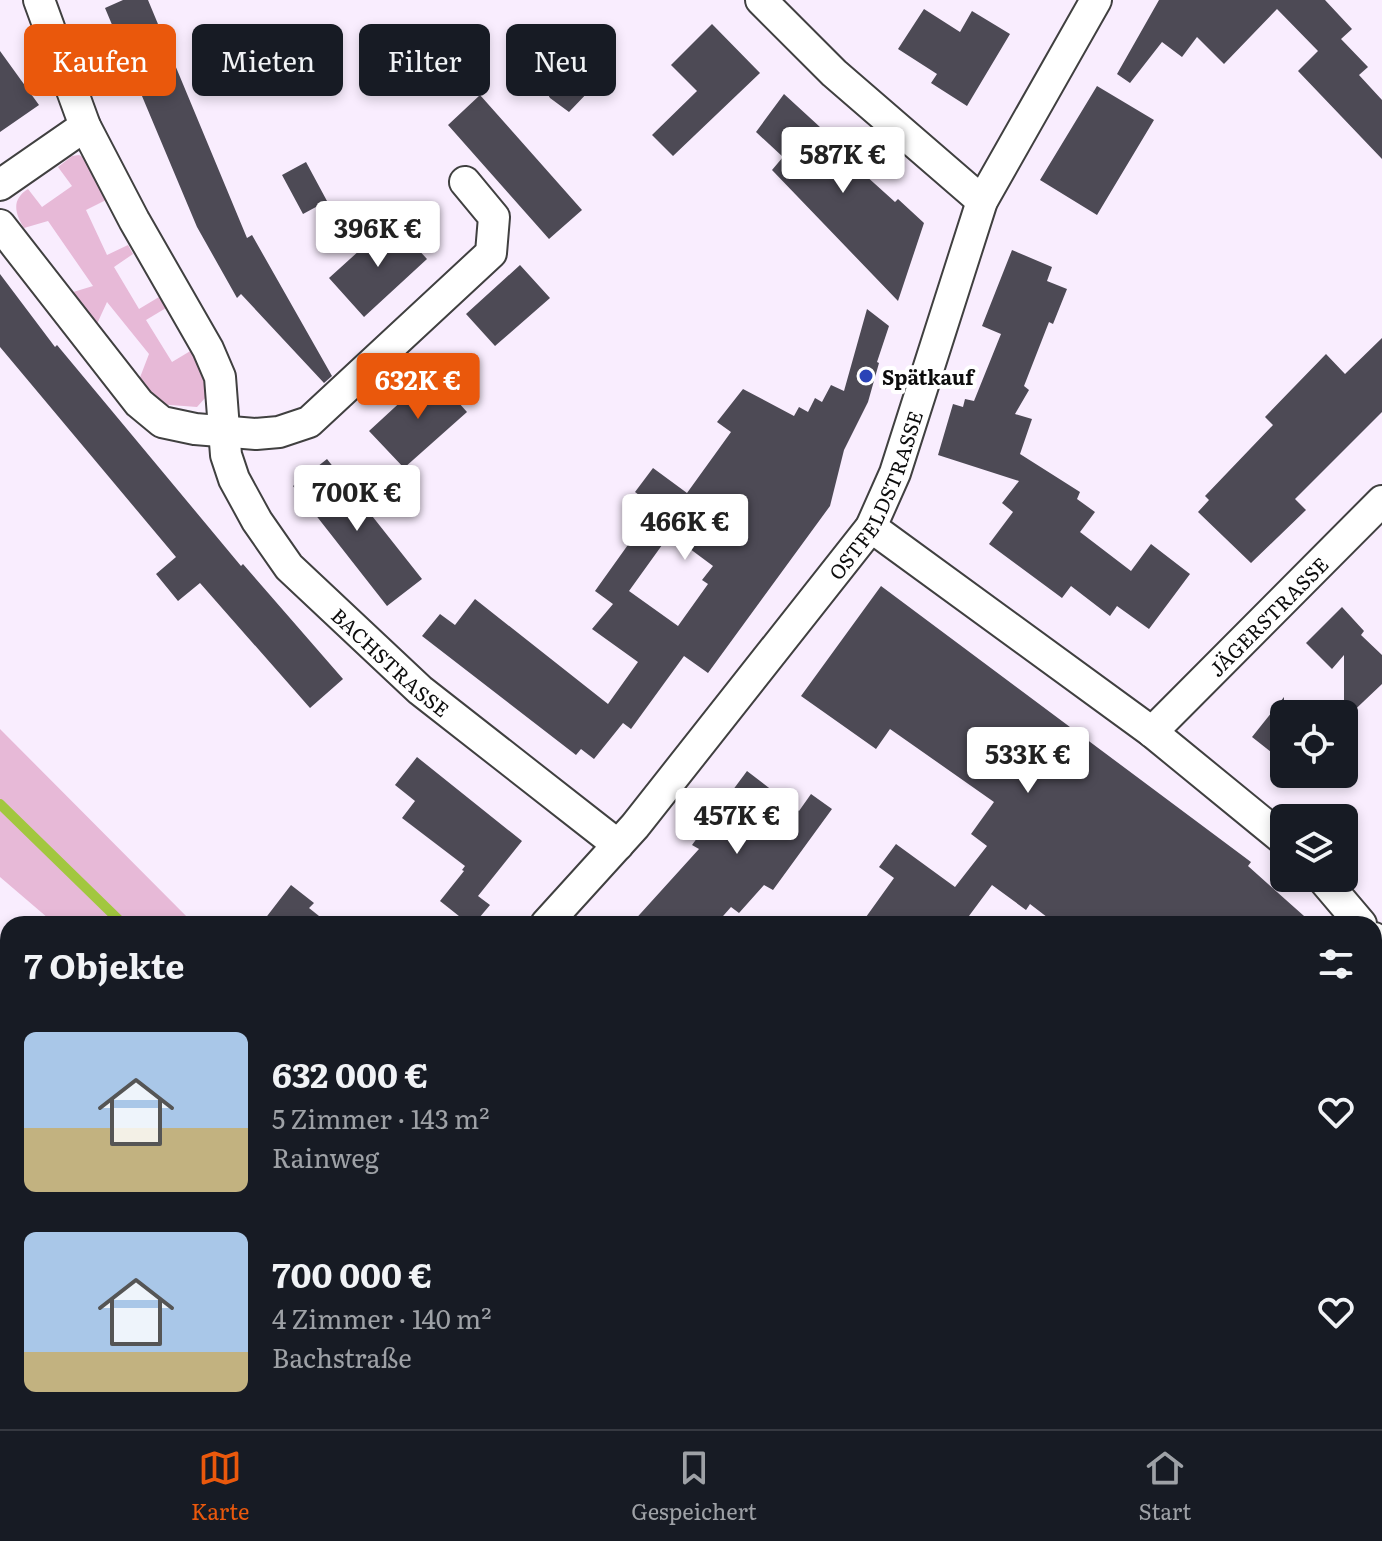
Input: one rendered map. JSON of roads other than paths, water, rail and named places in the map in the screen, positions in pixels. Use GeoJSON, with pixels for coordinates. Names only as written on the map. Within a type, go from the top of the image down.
{"type":"FeatureCollection","features":[{"type":"Feature","properties":{"kind":"street","name":"BACHSTRASSE"},"geometry":{"type":"LineString","coordinates":[[39,0],[85,126],[134,220],[208,349],[220,377],[226,455],[234,479],[257,521],[289,567],[420,690],[618,845]]}},
{"type":"Feature","properties":{"kind":"street"},"geometry":{"type":"LineString","coordinates":[[761,0],[834,73],[982,201]]}},
{"type":"Feature","properties":{"kind":"street","name":"OSTFELDSTRASSE"},"geometry":{"type":"LineString","coordinates":[[553,916],[618,845],[871,527],[895,473],[982,201],[1096,0]]}},
{"type":"Feature","properties":{"kind":"street"},"geometry":{"type":"LineString","coordinates":[[0,185],[85,126]]}},
{"type":"Feature","properties":{"kind":"street"},"geometry":{"type":"LineString","coordinates":[[0,225],[139,403],[162,422],[225,432],[279,432],[309,422],[491,253],[494,217],[465,182]]}},
{"type":"Feature","properties":{"kind":"street","name":"JÄGERSTRASSE"},"geometry":{"type":"LineString","coordinates":[[1152,732],[1382,501]]}},
{"type":"Feature","properties":{"kind":"street"},"geometry":{"type":"LineString","coordinates":[[871,527],[1152,732],[1270,829]]}},
{"type":"Feature","properties":{"kind":"street"},"geometry":{"type":"LineString","coordinates":[[1334,892],[1354,916]]}},
{"type":"Feature","properties":{"kind":"waterway"},"geometry":{"type":"LineString","coordinates":[[0,804],[115,916]]}},
{"type":"Feature","properties":{"kind":"place","name":"Spätkauf"},"geometry":{"type":"Point","coordinates":[866,376]}}]}
